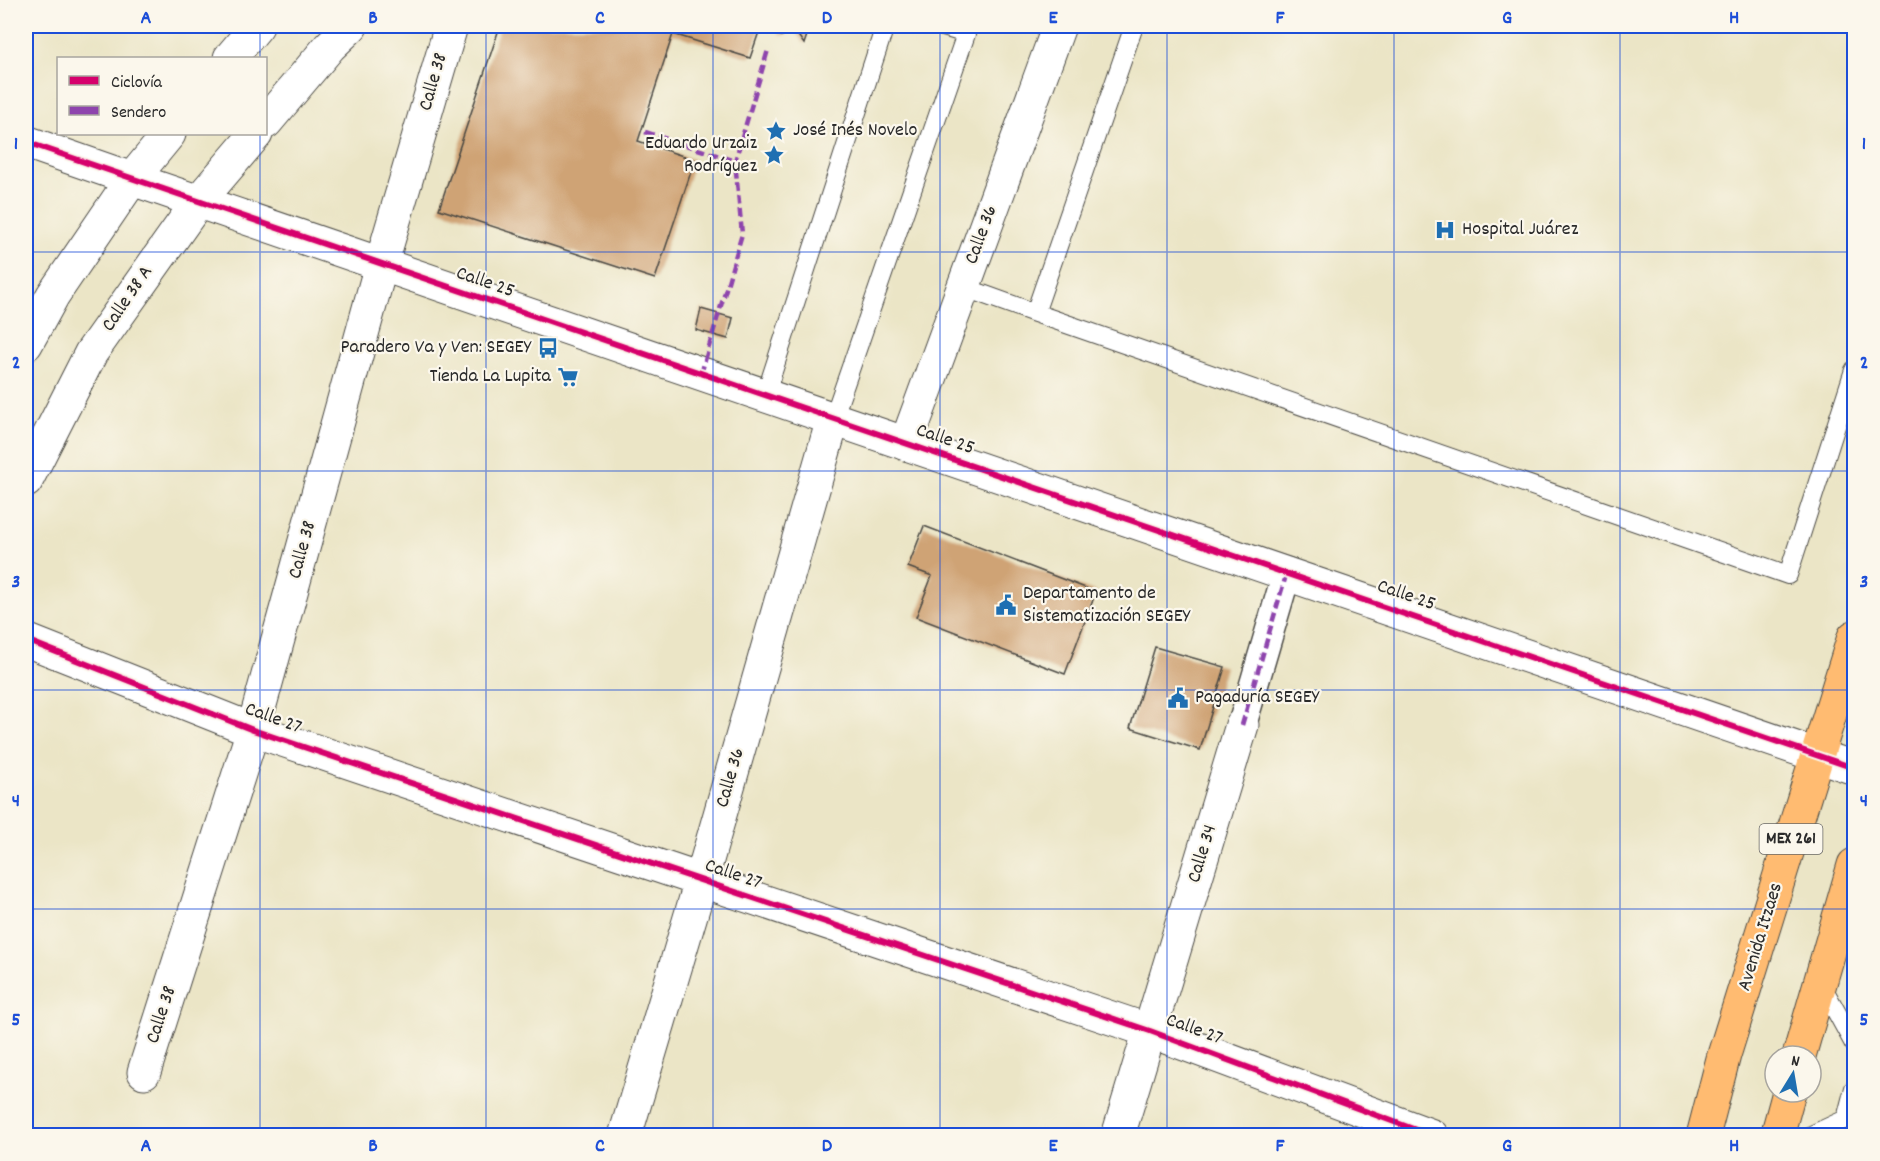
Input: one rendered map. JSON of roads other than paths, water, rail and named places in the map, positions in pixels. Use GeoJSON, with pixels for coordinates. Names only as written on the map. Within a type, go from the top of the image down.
{"type":"FeatureCollection","features":[{"type":"Feature","properties":{"kind":"main road","name":"Avenida Itzaes"},"geometry":{"type":"LineString","coordinates":[[1703,1136],[1724,1055],[1854,637]]}},
{"type":"Feature","properties":{"kind":"main road"},"geometry":{"type":"LineString","coordinates":[[1802,1044],[1854,866]]}},
{"type":"Feature","properties":{"kind":"main road"},"geometry":{"type":"LineString","coordinates":[[1777,1136],[1786,1104]]}},
{"type":"Feature","properties":{"kind":"street"},"geometry":{"type":"LineString","coordinates":[[231,57],[257,26]]}},
{"type":"Feature","properties":{"kind":"street"},"geometry":{"type":"LineString","coordinates":[[267,121],[330,46],[351,26]]}},
{"type":"Feature","properties":{"kind":"street","name":"Calle 38"},"geometry":{"type":"LineString","coordinates":[[144,1072],[253,730],[381,265],[451,26]]}},
{"type":"Feature","properties":{"kind":"street","name":"Calle 36"},"geometry":{"type":"LineString","coordinates":[[906,444],[1059,26]]}},
{"type":"Feature","properties":{"kind":"street"},"geometry":{"type":"LineString","coordinates":[[26,344],[53,295],[132,179],[168,135]]}},
{"type":"Feature","properties":{"kind":"street","name":"Calle 38 A"},"geometry":{"type":"LineString","coordinates":[[26,481],[91,353],[198,202],[255,135]]}},
{"type":"Feature","properties":{"kind":"street","name":"Calle 25"},"geometry":{"type":"LineString","coordinates":[[26,142],[1854,768]]}},
{"type":"Feature","properties":{"kind":"street","name":"Calle 36"},"geometry":{"type":"LineString","coordinates":[[625,1136],[702,882],[832,419]]}},
{"type":"Feature","properties":{"kind":"street","name":"Calle 34"},"geometry":{"type":"LineString","coordinates":[[1118,1136],[1287,572]]}},
{"type":"Feature","properties":{"kind":"street","name":"Calle 27"},"geometry":{"type":"LineString","coordinates":[[26,640],[253,730],[1150,1031],[1432,1136]]}},
{"type":"Feature","properties":{"kind":"lane"},"geometry":{"type":"LineString","coordinates":[[765,396],[885,26]]}},
{"type":"Feature","properties":{"kind":"lane"},"geometry":{"type":"LineString","coordinates":[[832,419],[966,34],[940,26]]}},
{"type":"Feature","properties":{"kind":"lane"},"geometry":{"type":"LineString","coordinates":[[1035,313],[1134,26]]}},
{"type":"Feature","properties":{"kind":"lane"},"geometry":{"type":"LineString","coordinates":[[963,287],[1788,575],[1854,370]]}},
{"type":"Feature","properties":{"kind":"lane"},"geometry":{"type":"LineString","coordinates":[[1820,982],[1854,1044]]}},
{"type":"Feature","properties":{"kind":"lane"},"geometry":{"type":"LineString","coordinates":[[1809,1136],[1845,1119],[1854,1088]]}},
{"type":"Feature","properties":{"kind":"place","name":"José Inés Novelo"},"geometry":{"type":"Point","coordinates":[776,131]}},
{"type":"Feature","properties":{"kind":"place","name":"Eduardo Urzaiz Rodríguez"},"geometry":{"type":"Point","coordinates":[774,155]}},
{"type":"Feature","properties":{"kind":"place","name":"Hospital Juárez"},"geometry":{"type":"Point","coordinates":[1445,230]}},
{"type":"Feature","properties":{"kind":"place","name":"Paradero Va y Ven: SEGEY"},"geometry":{"type":"Point","coordinates":[548,348]}},
{"type":"Feature","properties":{"kind":"place","name":"Tienda La Lupita"},"geometry":{"type":"Point","coordinates":[568,377]}},
{"type":"Feature","properties":{"kind":"place","name":"Departamento de Sistematización SEGEY"},"geometry":{"type":"Point","coordinates":[1006,605]}},
{"type":"Feature","properties":{"kind":"place","name":"Pagaduría SEGEY"},"geometry":{"type":"Point","coordinates":[1178,698]}}]}
